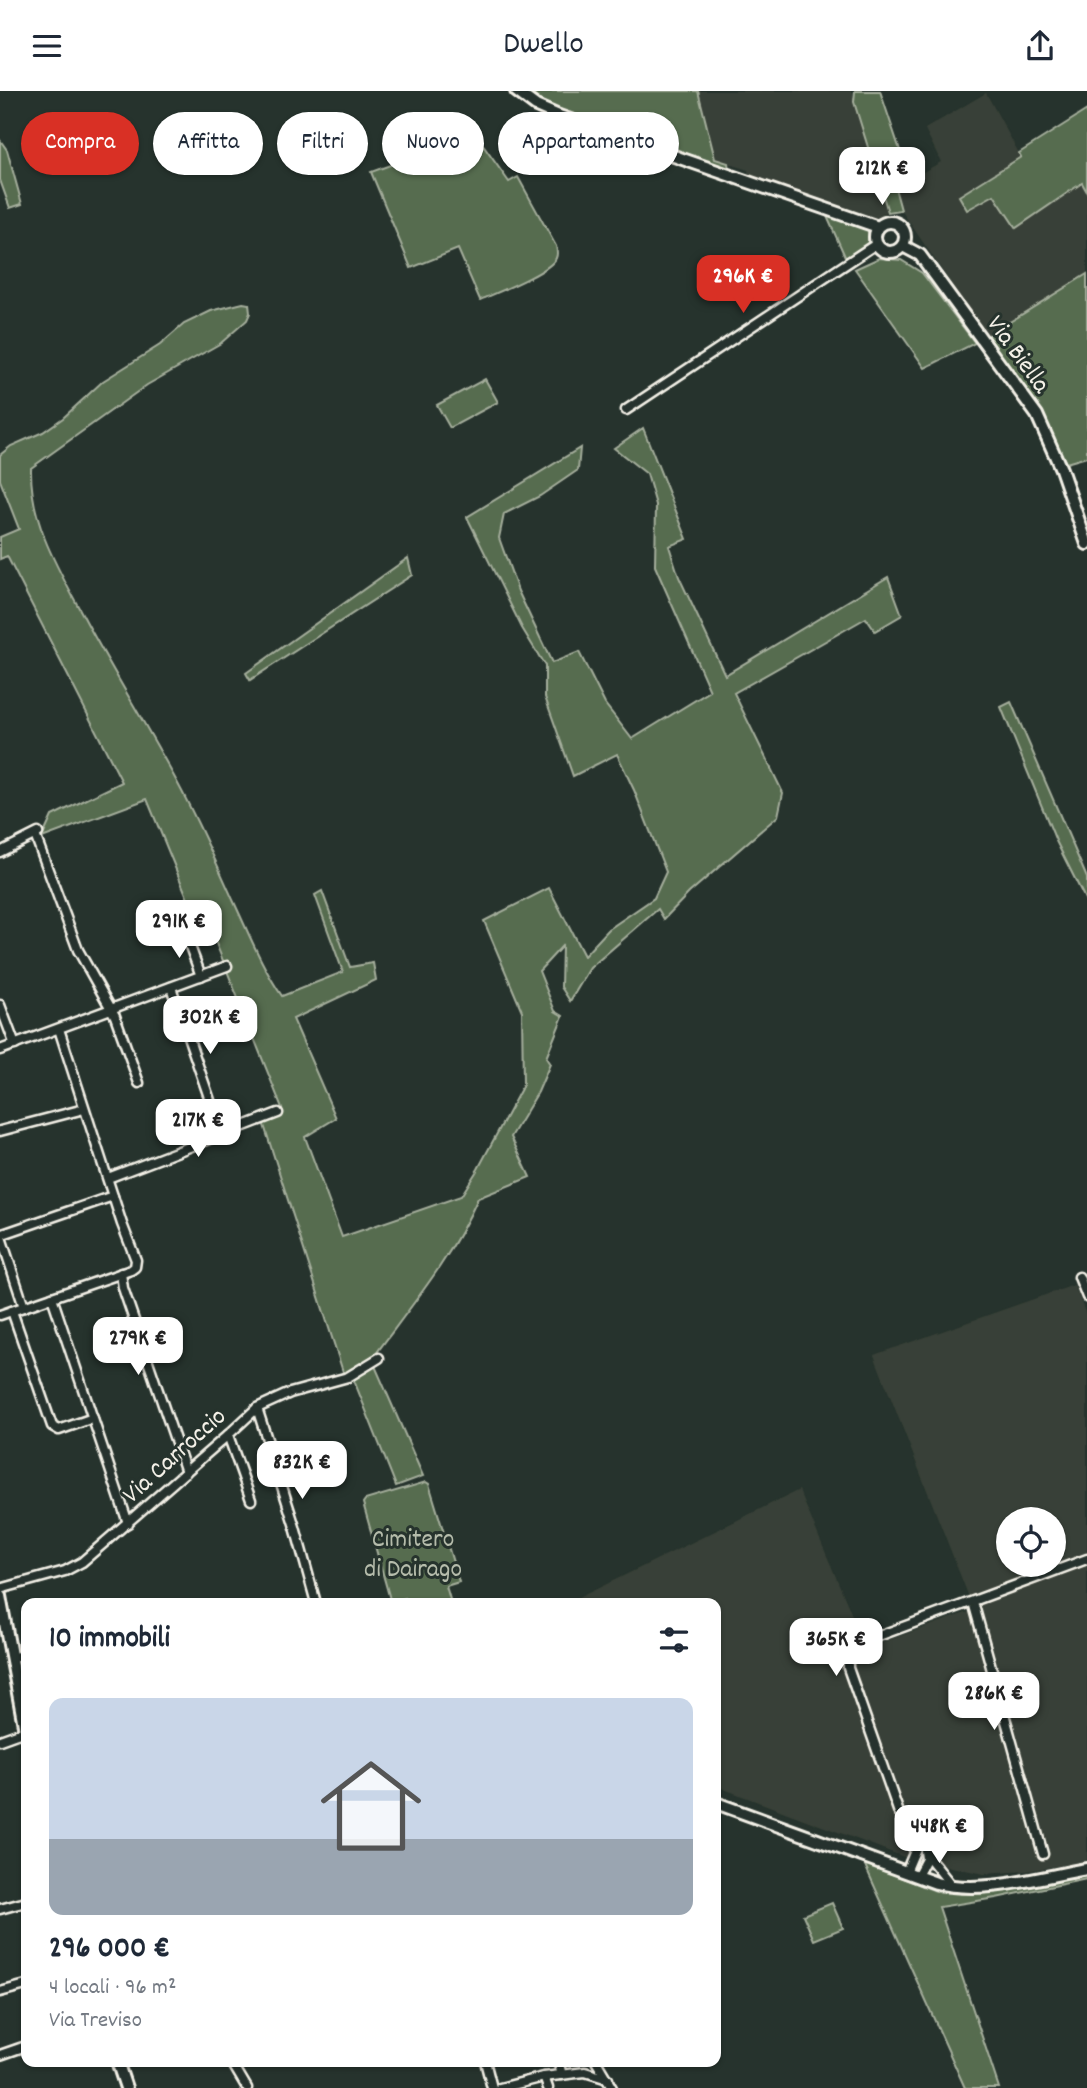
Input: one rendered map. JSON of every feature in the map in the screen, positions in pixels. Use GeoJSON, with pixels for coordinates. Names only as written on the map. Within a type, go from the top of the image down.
{"type":"FeatureCollection","features":[{"type":"Feature","properties":{"kind":"street"},"geometry":{"type":"LineString","coordinates":[[516,91],[536,106],[559,116],[878,227],[889,222],[898,224],[906,236],[903,246],[889,253],[884,251],[876,244],[878,227]]}},
{"type":"Feature","properties":{"kind":"street"},"geometry":{"type":"LineString","coordinates":[[626,409],[876,244]]}},
{"type":"Feature","properties":{"kind":"street","name":"Via Biella"},"geometry":{"type":"LineString","coordinates":[[903,246],[920,255],[1037,415],[1061,469],[1087,544]]}},
{"type":"Feature","properties":{"kind":"street"},"geometry":{"type":"LineString","coordinates":[[0,852],[36,834],[78,950],[111,1009],[139,1083]]}},
{"type":"Feature","properties":{"kind":"street"},"geometry":{"type":"LineString","coordinates":[[185,933],[201,976]]}},
{"type":"Feature","properties":{"kind":"street"},"geometry":{"type":"LineString","coordinates":[[0,1050],[227,966]]}},
{"type":"Feature","properties":{"kind":"street"},"geometry":{"type":"LineString","coordinates":[[171,987],[222,1135]]}},
{"type":"Feature","properties":{"kind":"street"},"geometry":{"type":"LineString","coordinates":[[0,1005],[15,1045]]}},
{"type":"Feature","properties":{"kind":"street"},"geometry":{"type":"LineString","coordinates":[[0,1315],[135,1266],[136,1260],[59,1029]]}},
{"type":"Feature","properties":{"kind":"street"},"geometry":{"type":"LineString","coordinates":[[0,1131],[84,1109]]}},
{"type":"Feature","properties":{"kind":"street"},"geometry":{"type":"LineString","coordinates":[[108,1178],[278,1113]]}},
{"type":"Feature","properties":{"kind":"street"},"geometry":{"type":"LineString","coordinates":[[24,1307],[0,1235],[113,1196]]}},
{"type":"Feature","properties":{"kind":"street"},"geometry":{"type":"LineString","coordinates":[[121,1273],[123,1288],[186,1472]]}},
{"type":"Feature","properties":{"kind":"street"},"geometry":{"type":"LineString","coordinates":[[1079,1277],[1087,1297]]}},
{"type":"Feature","properties":{"kind":"street"},"geometry":{"type":"LineString","coordinates":[[52,1297],[128,1523]]}},
{"type":"Feature","properties":{"kind":"street"},"geometry":{"type":"LineString","coordinates":[[12,1311],[52,1426],[59,1430],[93,1418]]}},
{"type":"Feature","properties":{"kind":"street","name":"Via Carroccio"},"geometry":{"type":"LineString","coordinates":[[0,1589],[65,1571],[98,1549],[257,1408],[290,1393],[348,1377],[379,1358]]}},
{"type":"Feature","properties":{"kind":"street"},"geometry":{"type":"LineString","coordinates":[[257,1408],[315,1598]]}},
{"type":"Feature","properties":{"kind":"street"},"geometry":{"type":"LineString","coordinates":[[228,1435],[251,1500]]}},
{"type":"Feature","properties":{"kind":"street"},"geometry":{"type":"LineString","coordinates":[[954,1888],[899,1813],[848,1668],[848,1655],[857,1644],[1087,1559]]}},
{"type":"Feature","properties":{"kind":"street"},"geometry":{"type":"LineString","coordinates":[[0,1596],[21,1704]]}},
{"type":"Feature","properties":{"kind":"street"},"geometry":{"type":"LineString","coordinates":[[973,1602],[1043,1854]]}},
{"type":"Feature","properties":{"kind":"street"},"geometry":{"type":"LineString","coordinates":[[13,1657],[21,1656]]}},
{"type":"Feature","properties":{"kind":"street"},"geometry":{"type":"LineString","coordinates":[[0,1740],[21,1734]]}},
{"type":"Feature","properties":{"kind":"street"},"geometry":{"type":"LineString","coordinates":[[721,1805],[954,1888],[978,1888],[1087,1869]]}},
{"type":"Feature","properties":{"kind":"street"},"geometry":{"type":"LineString","coordinates":[[912,1874],[917,1846],[914,1833]]}},
{"type":"Feature","properties":{"kind":"street"},"geometry":{"type":"LineString","coordinates":[[912,1874],[926,1859],[925,1847]]}},
{"type":"Feature","properties":{"kind":"street"},"geometry":{"type":"LineString","coordinates":[[0,1909],[21,1903]]}},
{"type":"Feature","properties":{"kind":"street"},"geometry":{"type":"LineString","coordinates":[[0,1992],[21,1986]]}},
{"type":"Feature","properties":{"kind":"street"},"geometry":{"type":"LineString","coordinates":[[0,2055],[21,2048]]}},
{"type":"Feature","properties":{"kind":"street"},"geometry":{"type":"LineString","coordinates":[[119,2067],[126,2088]]}},
{"type":"Feature","properties":{"kind":"street"},"geometry":{"type":"LineString","coordinates":[[235,2067],[247,2088]]}},
{"type":"Feature","properties":{"kind":"street"},"geometry":{"type":"LineString","coordinates":[[487,2067],[492,2088]]}},
{"type":"Feature","properties":{"kind":"street"},"geometry":{"type":"LineString","coordinates":[[560,2067],[562,2075]]}},
{"type":"Feature","properties":{"kind":"street"},"geometry":{"type":"LineString","coordinates":[[600,2067],[610,2084]]}},
{"type":"Feature","properties":{"kind":"street"},"geometry":{"type":"LineString","coordinates":[[500,2088],[544,2077],[585,2072],[610,2084]]}},
{"type":"Feature","properties":{"kind":"street"},"geometry":{"type":"LineString","coordinates":[[544,2077],[548,2088]]}},
{"type":"Feature","properties":{"kind":"shaded area"},"geometry":{"type":"Polygon","coordinates":[[[698,91],[852,91],[888,212],[876,218],[749,175],[748,170],[715,159],[698,91]]]}},
{"type":"Feature","properties":{"kind":"shaded area"},"geometry":{"type":"Polygon","coordinates":[[[986,93],[1021,157],[959,196],[968,210],[994,195],[1016,228],[1082,183],[1087,192],[1087,274],[987,336],[901,210],[895,188],[941,162],[925,129],[986,93]]]}},
{"type":"Feature","properties":{"kind":"shaded area"},"geometry":{"type":"Polygon","coordinates":[[[1074,1285],[1087,1317],[1087,1861],[1027,1871],[984,1874],[904,1857],[721,1788],[721,1598],[578,1598],[799,1490],[866,1648],[974,1610],[874,1355],[1074,1285]]]}},
{"type":"Feature","properties":{"kind":"green space"},"geometry":{"type":"Polygon","coordinates":[[[524,91],[698,91],[715,159],[728,163],[730,175],[679,156],[679,112],[562,112],[538,103],[524,91]]]}},
{"type":"Feature","properties":{"kind":"green space"},"geometry":{"type":"Polygon","coordinates":[[[855,91],[880,91],[910,180],[895,188],[901,210],[888,212],[854,102],[855,91]]]}},
{"type":"Feature","properties":{"kind":"green space"},"geometry":{"type":"Polygon","coordinates":[[[1087,110],[1087,192],[1082,183],[1016,228],[994,195],[967,210],[959,196],[1021,157],[1019,153],[1087,110]]]}},
{"type":"Feature","properties":{"kind":"green space"},"geometry":{"type":"Polygon","coordinates":[[[0,140],[7,150],[22,204],[10,208],[0,180],[0,140]]]}},
{"type":"Feature","properties":{"kind":"green space"},"geometry":{"type":"Polygon","coordinates":[[[484,147],[498,166],[498,175],[504,175],[509,182],[518,177],[556,246],[556,258],[552,264],[522,282],[480,300],[458,249],[411,268],[371,172],[382,168],[382,175],[484,175],[484,147]]]}},
{"type":"Feature","properties":{"kind":"green space"},"geometry":{"type":"Polygon","coordinates":[[[825,212],[868,230],[868,246],[847,261],[825,212]]]}},
{"type":"Feature","properties":{"kind":"green space"},"geometry":{"type":"Polygon","coordinates":[[[879,258],[901,260],[922,273],[975,343],[925,368],[855,269],[879,258]]]}},
{"type":"Feature","properties":{"kind":"green space"},"geometry":{"type":"Polygon","coordinates":[[[1087,274],[1087,457],[1066,463],[1040,412],[987,336],[1087,274]]]}},
{"type":"Feature","properties":{"kind":"green space"},"geometry":{"type":"Polygon","coordinates":[[[249,304],[250,313],[247,320],[221,343],[147,385],[31,468],[32,489],[41,529],[57,566],[185,797],[256,950],[282,996],[343,972],[315,895],[322,891],[350,967],[373,963],[376,980],[293,1019],[336,1118],[305,1137],[342,1237],[461,1196],[523,1085],[522,1011],[484,921],[549,888],[584,956],[609,929],[654,898],[666,872],[617,754],[573,776],[545,697],[545,666],[522,628],[467,517],[580,448],[578,470],[540,496],[504,514],[499,538],[518,591],[552,663],[579,652],[605,704],[632,739],[710,691],[655,566],[656,505],[647,474],[614,448],[643,428],[687,539],[669,546],[679,577],[725,675],[888,577],[902,615],[875,631],[866,618],[734,693],[783,793],[778,816],[689,893],[664,919],[658,909],[590,968],[570,1001],[561,987],[562,946],[539,971],[555,1011],[563,1016],[546,1058],[550,1064],[538,1092],[511,1137],[530,1177],[478,1198],[443,1262],[372,1359],[423,1476],[396,1486],[353,1378],[344,1375],[263,1122],[270,1120],[282,1108],[201,906],[192,909],[147,799],[42,838],[52,816],[122,782],[7,556],[0,559],[0,537],[19,529],[0,480],[0,455],[11,446],[43,432],[63,418],[103,381],[160,345],[184,324],[211,311],[249,304]]]}},
{"type":"Feature","properties":{"kind":"green space"},"geometry":{"type":"Polygon","coordinates":[[[485,379],[498,402],[450,428],[437,405],[485,379]]]}},
{"type":"Feature","properties":{"kind":"green space"},"geometry":{"type":"Polygon","coordinates":[[[408,558],[412,575],[250,680],[246,673],[408,558]]]}},
{"type":"Feature","properties":{"kind":"green space"},"geometry":{"type":"Polygon","coordinates":[[[1011,702],[1087,878],[1087,903],[1056,841],[1001,707],[1011,702]]]}},
{"type":"Feature","properties":{"kind":"green space","name":"Cimitero di Dairago"},"geometry":{"type":"Polygon","coordinates":[[[426,1482],[429,1484],[459,1582],[446,1586],[450,1598],[390,1598],[363,1503],[365,1500],[426,1482]]]}},
{"type":"Feature","properties":{"kind":"green space"},"geometry":{"type":"Polygon","coordinates":[[[864,1863],[941,1893],[989,1892],[1087,1871],[1087,1879],[939,1907],[999,2088],[965,2088],[864,1863]]]}},
{"type":"Feature","properties":{"kind":"green space"},"geometry":{"type":"Polygon","coordinates":[[[832,1903],[843,1928],[814,1940],[803,1915],[832,1903]]]}}]}
